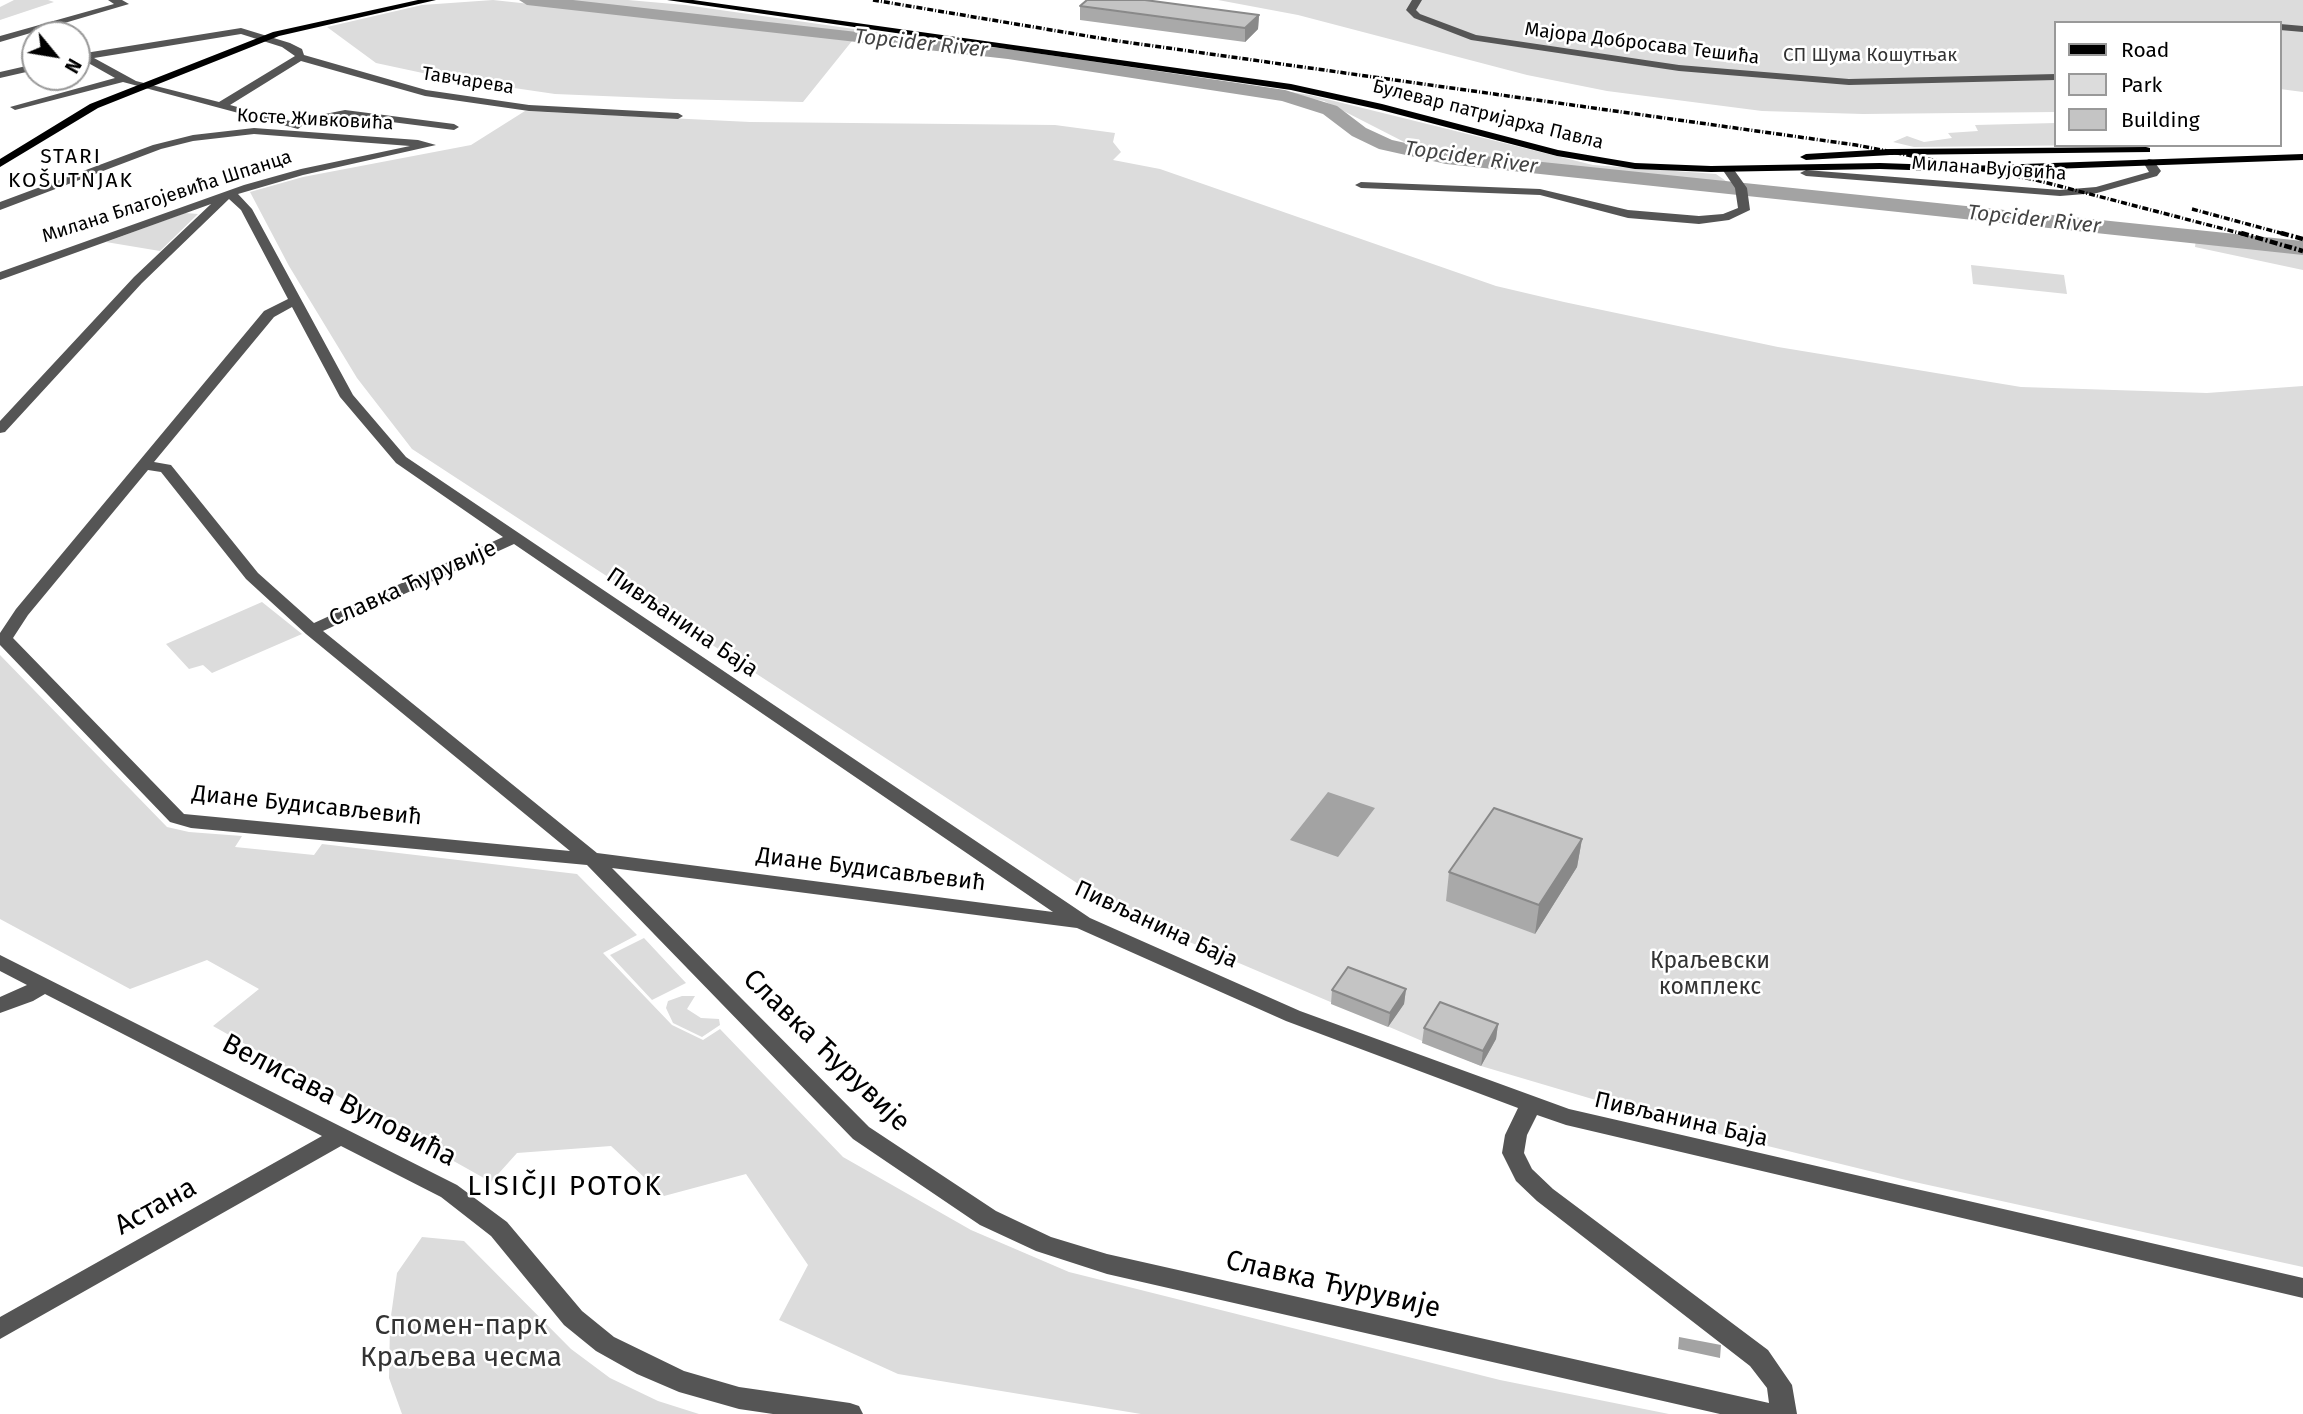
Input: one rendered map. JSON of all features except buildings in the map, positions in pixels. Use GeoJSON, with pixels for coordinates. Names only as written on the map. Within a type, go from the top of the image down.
{"type":"FeatureCollection","features":[{"type":"Feature","properties":{"kind":"main road"},"geometry":{"type":"LineString","coordinates":[[0,164],[81,113],[142,86],[266,38],[302,26],[431,0]]}},
{"type":"Feature","properties":{"kind":"main road","name":"Булевар патријарха Павла"},"geometry":{"type":"LineString","coordinates":[[672,0],[1200,72],[1358,102],[1581,158],[1646,166],[1728,169],[1880,166],[1991,169],[2303,158]]}},
{"type":"Feature","properties":{"kind":"main road","name":"Булевар патријарха Павла"},"geometry":{"type":"LineString","coordinates":[[739,0],[1262,73],[1394,100],[1567,145],[1639,156],[1718,159],[1890,152],[2303,148]]}},
{"type":"Feature","properties":{"kind":"street","name":"Мајора Добросава Тешића"},"geometry":{"type":"LineString","coordinates":[[1417,0],[1411,10],[1417,16],[1474,38],[1659,65],[1771,78],[1849,82],[2054,77]]}},
{"type":"Feature","properties":{"kind":"street"},"geometry":{"type":"LineString","coordinates":[[0,39],[113,4]]}},
{"type":"Feature","properties":{"kind":"street"},"geometry":{"type":"LineString","coordinates":[[2282,27],[2303,29]]}},
{"type":"Feature","properties":{"kind":"street","name":"Тавчарева"},"geometry":{"type":"LineString","coordinates":[[91,55],[230,31],[266,38],[293,48],[300,57],[434,94],[529,108],[678,116]]}},
{"type":"Feature","properties":{"kind":"street"},"geometry":{"type":"LineString","coordinates":[[221,106],[300,57]]}},
{"type":"Feature","properties":{"kind":"street"},"geometry":{"type":"LineString","coordinates":[[91,63],[142,86],[336,137]]}},
{"type":"Feature","properties":{"kind":"street"},"geometry":{"type":"LineString","coordinates":[[0,75],[21,70]]}},
{"type":"Feature","properties":{"kind":"street"},"geometry":{"type":"LineString","coordinates":[[15,107],[122,79]]}},
{"type":"Feature","properties":{"kind":"street"},"geometry":{"type":"LineString","coordinates":[[290,124],[345,113],[454,127]]}},
{"type":"Feature","properties":{"kind":"street","name":"Косте Живковића"},"geometry":{"type":"LineString","coordinates":[[0,206],[180,140],[254,131],[430,145]]}},
{"type":"Feature","properties":{"kind":"street","name":"Милана Благојевића Шпанца"},"geometry":{"type":"LineString","coordinates":[[0,276],[55,254],[301,172],[430,145]]}},
{"type":"Feature","properties":{"kind":"street","name":"Милана Вујовића"},"geometry":{"type":"LineString","coordinates":[[1806,173],[2060,194],[2098,190],[2153,174],[2155,171],[2149,162]]}},
{"type":"Feature","properties":{"kind":"street"},"geometry":{"type":"LineString","coordinates":[[1361,185],[1550,193],[1628,214],[1689,220],[1718,219],[1744,210],[1742,191],[1728,169]]}},
{"type":"Feature","properties":{"kind":"street"},"geometry":{"type":"LineString","coordinates":[[0,429],[138,280],[229,194]]}},
{"type":"Feature","properties":{"kind":"street","name":"Пивљанина Баја"},"geometry":{"type":"LineString","coordinates":[[229,194],[239,200],[246,209],[347,397],[394,454],[513,538],[1083,923],[1293,1016],[1530,1106],[1674,1144],[2303,1288]]}},
{"type":"Feature","properties":{"kind":"street","name":"Диане Будисављевић"},"geometry":{"type":"LineString","coordinates":[[295,301],[269,314],[22,612],[4,639],[177,818],[191,822],[592,859],[1083,923]]}},
{"type":"Feature","properties":{"kind":"street","name":"Славка Ћурувије"},"geometry":{"type":"LineString","coordinates":[[145,465],[166,468],[252,576],[312,630],[592,859],[861,1133],[938,1186],[1016,1232],[1107,1264],[1769,1414]]}},
{"type":"Feature","properties":{"kind":"street","name":"Славка Ћурувије"},"geometry":{"type":"LineString","coordinates":[[312,630],[513,538]]}},
{"type":"Feature","properties":{"kind":"street","name":"Велисава Вуловића"},"geometry":{"type":"LineString","coordinates":[[0,962],[449,1191],[499,1229],[564,1310],[617,1351],[662,1374],[704,1389],[739,1398],[850,1414]]}},
{"type":"Feature","properties":{"kind":"street"},"geometry":{"type":"LineString","coordinates":[[0,1005],[26,996],[44,984]]}},
{"type":"Feature","properties":{"kind":"street"},"geometry":{"type":"LineString","coordinates":[[1530,1106],[1516,1135],[1513,1153],[1524,1175],[1545,1195],[1759,1358],[1779,1385],[1784,1414]]}},
{"type":"Feature","properties":{"kind":"street","name":"Астана"},"geometry":{"type":"LineString","coordinates":[[0,1329],[340,1135]]}},
{"type":"Feature","properties":{"kind":"green space"},"geometry":{"type":"Polygon","coordinates":[[[14,0],[54,2],[0,20],[0,7],[14,0]]]}},
{"type":"Feature","properties":{"kind":"green space"},"geometry":{"type":"Polygon","coordinates":[[[493,0],[852,41],[803,102],[675,99],[555,94],[446,78],[376,63],[327,27],[422,5],[493,0]]]}},
{"type":"Feature","properties":{"kind":"green space"},"geometry":{"type":"Polygon","coordinates":[[[542,0],[628,0],[685,5],[1044,56],[542,0]]]}},
{"type":"Feature","properties":{"kind":"green space","name":"СП Шума Кошутњак"},"geometry":{"type":"Polygon","coordinates":[[[1218,0],[2303,0],[2303,92],[2282,89],[2282,21],[2054,21],[2054,112],[1863,114],[1762,111],[1607,91],[1527,75],[1298,15],[1218,0]]]}},
{"type":"Feature","properties":{"kind":"green space"},"geometry":{"type":"Polygon","coordinates":[[[1072,58],[1310,95],[1593,165],[1716,174],[1736,188],[1471,159],[1471,153],[1414,147],[1324,101],[1070,60],[1072,58]]]}},
{"type":"Feature","properties":{"kind":"green space","name":"Краљевски комплекс"},"geometry":{"type":"Polygon","coordinates":[[[525,111],[750,122],[1055,125],[1115,133],[1113,142],[1121,152],[1113,160],[1160,169],[1496,286],[1564,302],[1778,347],[2021,387],[2207,393],[2303,386],[2303,1267],[1910,1181],[1670,1122],[1481,1066],[1126,915],[412,449],[357,378],[289,266],[250,192],[303,177],[471,145],[525,111]]]}},
{"type":"Feature","properties":{"kind":"green space"},"geometry":{"type":"Polygon","coordinates":[[[2054,123],[2054,146],[1914,147],[1893,142],[1907,136],[1924,142],[1952,138],[1948,133],[1978,131],[1975,125],[2054,123]]]}},
{"type":"Feature","properties":{"kind":"green space"},"geometry":{"type":"Polygon","coordinates":[[[185,213],[198,214],[160,251],[106,242],[185,213]]]}},
{"type":"Feature","properties":{"kind":"green space"},"geometry":{"type":"Polygon","coordinates":[[[2196,239],[2303,248],[2303,270],[2195,247],[2196,239]]]}},
{"type":"Feature","properties":{"kind":"green space"},"geometry":{"type":"Polygon","coordinates":[[[1971,265],[2064,275],[2067,294],[1973,284],[1971,265]]]}},
{"type":"Feature","properties":{"kind":"green space"},"geometry":{"type":"Polygon","coordinates":[[[262,602],[302,634],[212,673],[203,665],[189,669],[166,644],[262,602]]]}},
{"type":"Feature","properties":{"kind":"green space"},"geometry":{"type":"Polygon","coordinates":[[[0,655],[167,827],[189,832],[242,836],[235,847],[314,855],[322,844],[577,874],[637,935],[603,953],[672,1025],[703,1040],[720,1029],[843,1157],[971,1230],[1069,1272],[1500,1380],[1669,1414],[1141,1414],[898,1374],[779,1320],[808,1265],[746,1174],[664,1196],[611,1146],[517,1153],[491,1182],[213,1026],[259,989],[207,960],[130,989],[0,919],[0,655]]]}},
{"type":"Feature","properties":{"kind":"green space"},"geometry":{"type":"Polygon","coordinates":[[[644,938],[686,983],[652,1000],[610,955],[644,938]]]}},
{"type":"Feature","properties":{"kind":"green space"},"geometry":{"type":"Polygon","coordinates":[[[682,996],[695,996],[687,1009],[701,1018],[719,1019],[720,1025],[702,1037],[673,1023],[666,1008],[668,1001],[682,996]]]}},
{"type":"Feature","properties":{"kind":"green space","name":"Спомен-парк Краљева чесма"},"geometry":{"type":"Polygon","coordinates":[[[422,1237],[464,1241],[571,1349],[610,1378],[658,1401],[699,1414],[402,1414],[389,1378],[390,1323],[397,1273],[422,1237]]]}},
{"type":"Feature","properties":{"kind":"shaded area"},"geometry":{"type":"Polygon","coordinates":[[[1328,792],[1375,808],[1338,857],[1290,840],[1328,792]]]}},
{"type":"Feature","properties":{"kind":"shaded area"},"geometry":{"type":"Polygon","coordinates":[[[1679,1337],[1721,1345],[1720,1358],[1678,1349],[1679,1337]]]}},
{"type":"Feature","properties":{"kind":"waterway","name":"Topcider River"},"geometry":{"type":"LineString","coordinates":[[527,0],[1008,54],[1285,96],[1330,110],[1359,132],[1386,145],[1446,158],[2303,248]]}},
{"type":"Feature","properties":{"kind":"railway"},"geometry":{"type":"LineString","coordinates":[[873,0],[1111,40],[1856,145],[2036,180],[2247,235]]}},
{"type":"Feature","properties":{"kind":"railway"},"geometry":{"type":"LineString","coordinates":[[2192,209],[2288,235]]}},
{"type":"Feature","properties":{"kind":"railway"},"geometry":{"type":"LineString","coordinates":[[2241,233],[2303,251]]}},
{"type":"Feature","properties":{"kind":"railway"},"geometry":{"type":"LineString","coordinates":[[2281,233],[2303,239]]}},
{"type":"Feature","properties":{"kind":"district","name":"STARI KOŠUTNJAK"},"geometry":{"type":"Point","coordinates":[71,169]}},
{"type":"Feature","properties":{"kind":"district","name":"LISIČJI POTOK"},"geometry":{"type":"Point","coordinates":[565,1187]}}]}
